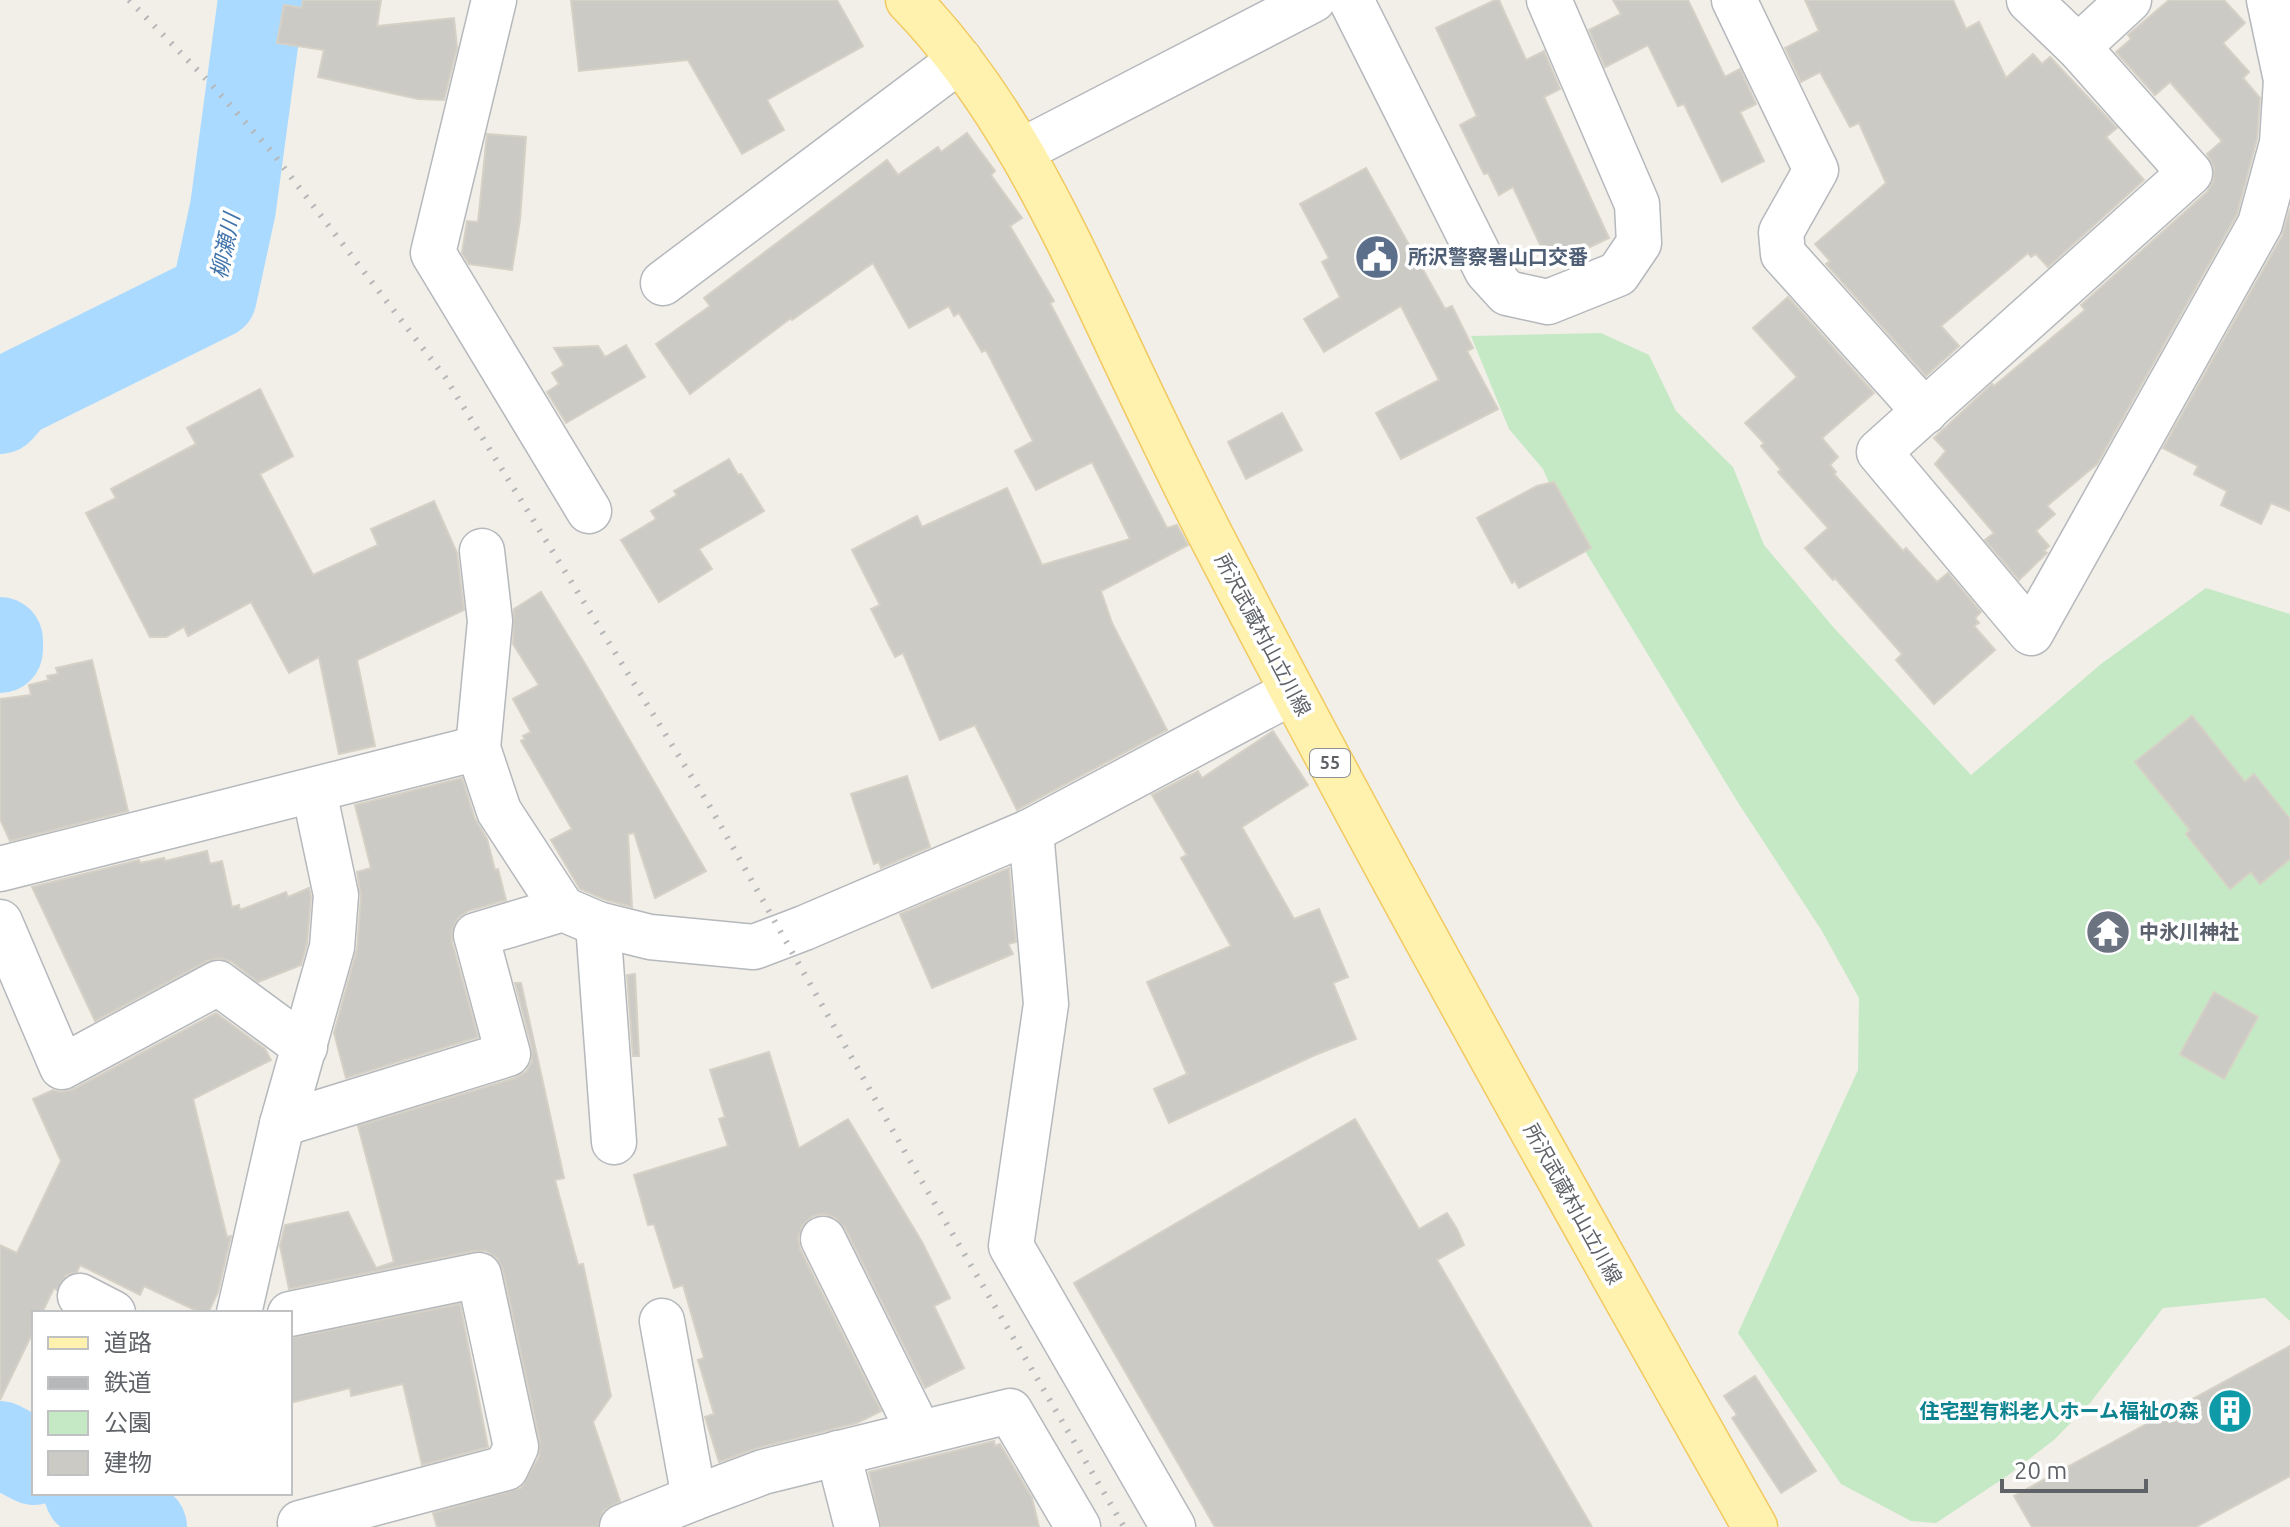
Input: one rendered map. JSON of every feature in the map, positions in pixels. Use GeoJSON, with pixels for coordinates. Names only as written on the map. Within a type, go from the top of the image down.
{"type":"FeatureCollection","features":[{"type":"Feature","properties":{"kind":"main road","name":"所沢武蔵村山立川線"},"geometry":{"type":"LineString","coordinates":[[918,2],[1021,151],[1084,272],[1183,482],[1292,692],[1502,1080],[1755,1527]]}},
{"type":"Feature","properties":{"kind":"street"},"geometry":{"type":"LineString","coordinates":[[494,0],[433,253],[589,511]]}},
{"type":"Feature","properties":{"kind":"street"},"geometry":{"type":"LineString","coordinates":[[1021,151],[1313,0]]}},
{"type":"Feature","properties":{"kind":"street"},"geometry":{"type":"LineString","coordinates":[[1351,0],[1487,271],[1507,293],[1548,302],[1618,274],[1639,243],[1637,204],[1549,0]]}},
{"type":"Feature","properties":{"kind":"street"},"geometry":{"type":"LineString","coordinates":[[1734,0],[1816,170],[1781,232],[1783,254],[1925,412]]}},
{"type":"Feature","properties":{"kind":"street"},"geometry":{"type":"LineString","coordinates":[[2029,0],[2078,47],[2190,173],[1879,452],[2031,633],[2260,224],[2282,143],[2288,81],[2269,0]]}},
{"type":"Feature","properties":{"kind":"street"},"geometry":{"type":"LineString","coordinates":[[2078,47],[2129,0]]}},
{"type":"Feature","properties":{"kind":"street"},"geometry":{"type":"LineString","coordinates":[[663,283],[960,60]]}},
{"type":"Feature","properties":{"kind":"street"},"geometry":{"type":"LineString","coordinates":[[482,551],[490,621],[478,748],[499,811],[580,917],[614,1142]]}},
{"type":"Feature","properties":{"kind":"street"},"geometry":{"type":"LineString","coordinates":[[282,1124],[508,1054],[476,935],[580,917],[650,937],[754,947],[1031,831],[1292,692]]}},
{"type":"Feature","properties":{"kind":"street"},"geometry":{"type":"LineString","coordinates":[[0,869],[478,748]]}},
{"type":"Feature","properties":{"kind":"street"},"geometry":{"type":"LineString","coordinates":[[239,1311],[282,1124],[332,947],[336,895],[314,791]]}},
{"type":"Feature","properties":{"kind":"street"},"geometry":{"type":"LineString","coordinates":[[1031,831],[1046,1004],[1011,1246],[1173,1527]]}},
{"type":"Feature","properties":{"kind":"street"},"geometry":{"type":"LineString","coordinates":[[0,922],[62,1067],[218,983],[305,1047]]}},
{"type":"Feature","properties":{"kind":"street"},"geometry":{"type":"LineString","coordinates":[[823,1239],[919,1432]]}},
{"type":"Feature","properties":{"kind":"street"},"geometry":{"type":"LineString","coordinates":[[292,1314],[479,1275],[516,1447],[506,1468],[295,1514]]}},
{"type":"Feature","properties":{"kind":"street"},"geometry":{"type":"LineString","coordinates":[[662,1321],[707,1506]]}},
{"type":"Feature","properties":{"kind":"street"},"geometry":{"type":"LineString","coordinates":[[622,1527],[707,1506],[763,1472],[1010,1411],[1078,1527]]}},
{"type":"Feature","properties":{"kind":"street"},"geometry":{"type":"LineString","coordinates":[[838,1453],[857,1527]]}},
{"type":"Feature","properties":{"kind":"green space","name":"中氷川神社"},"geometry":{"type":"Polygon","coordinates":[[[1601,333],[1649,355],[1676,411],[1733,467],[1764,545],[1834,628],[1971,775],[2101,664],[2206,588],[2290,614],[2290,1321],[2265,1298],[2163,1308],[2090,1403],[2055,1439],[2007,1476],[1936,1523],[1911,1521],[1841,1484],[1738,1333],[1858,1070],[1859,998],[1822,931],[1737,801],[1565,518],[1543,469],[1509,429],[1471,336],[1601,333]]]}},
{"type":"Feature","properties":{"kind":"building"},"geometry":{"type":"Polygon","coordinates":[[[303,0],[381,0],[377,26],[454,18],[457,48],[444,100],[418,99],[318,77],[324,50],[277,43],[284,5],[302,8],[303,0]]]}},
{"type":"Feature","properties":{"kind":"building"},"geometry":{"type":"Polygon","coordinates":[[[571,0],[837,0],[863,46],[767,100],[784,130],[742,154],[688,60],[579,71],[571,0]]]}},
{"type":"Feature","properties":{"kind":"building"},"geometry":{"type":"Polygon","coordinates":[[[1499,0],[1526,60],[1544,51],[1560,89],[1544,97],[1609,238],[1550,266],[1513,187],[1499,195],[1488,173],[1484,174],[1460,125],[1477,116],[1436,28],[1499,0]]]}},
{"type":"Feature","properties":{"kind":"building"},"geometry":{"type":"Polygon","coordinates":[[[1613,0],[1688,0],[1725,77],[1740,69],[1756,104],[1740,112],[1764,161],[1722,182],[1684,104],[1678,106],[1648,45],[1605,67],[1589,30],[1621,14],[1613,0]]]}},
{"type":"Feature","properties":{"kind":"building"},"geometry":{"type":"Polygon","coordinates":[[[1805,0],[1953,0],[1966,29],[1979,22],[2006,78],[2033,54],[2042,64],[2050,57],[2117,128],[2106,137],[2144,180],[2048,267],[2036,254],[2031,257],[2028,253],[1941,326],[1959,346],[1926,376],[1826,264],[1830,261],[1815,244],[1886,183],[1859,123],[1850,127],[1820,72],[1801,82],[1785,48],[1819,31],[1805,0]]]}},
{"type":"Feature","properties":{"kind":"building"},"geometry":{"type":"Polygon","coordinates":[[[2169,0],[2224,0],[2245,23],[2223,43],[2249,72],[2243,78],[2260,98],[2257,139],[2237,214],[2097,464],[2047,506],[2055,514],[2036,531],[2049,546],[2044,551],[2047,553],[2019,580],[1985,540],[1994,533],[1935,464],[1946,451],[1934,438],[1992,384],[1994,386],[2085,310],[2081,305],[2207,192],[2213,182],[2214,167],[2207,154],[2222,141],[2170,82],[2155,95],[2116,52],[2131,39],[2128,35],[2169,0]]]}},
{"type":"Feature","properties":{"kind":"building"},"geometry":{"type":"Polygon","coordinates":[[[967,133],[995,171],[991,175],[1022,218],[1010,226],[1054,301],[1050,303],[1167,528],[1177,525],[1188,545],[1101,591],[1112,623],[1167,730],[1017,810],[975,725],[940,740],[903,653],[895,657],[871,609],[880,605],[852,550],[917,516],[922,527],[1007,488],[1042,565],[1130,539],[1092,462],[1036,490],[1015,451],[1033,441],[986,350],[982,352],[959,313],[954,316],[949,306],[909,328],[873,263],[791,318],[690,394],[656,344],[710,306],[704,298],[887,160],[898,175],[938,147],[941,152],[967,133]]]}},
{"type":"Feature","properties":{"kind":"building"},"geometry":{"type":"Polygon","coordinates":[[[487,134],[526,137],[520,220],[512,270],[469,264],[462,253],[467,221],[478,222],[487,134]]]}},
{"type":"Feature","properties":{"kind":"building"},"geometry":{"type":"Polygon","coordinates":[[[1366,168],[1445,309],[1452,306],[1473,348],[1467,351],[1498,409],[1401,459],[1376,413],[1439,380],[1401,306],[1324,352],[1304,319],[1340,297],[1322,262],[1329,258],[1300,204],[1366,168]]]}},
{"type":"Feature","properties":{"kind":"building"},"geometry":{"type":"Polygon","coordinates":[[[2290,209],[2290,511],[2271,503],[2261,524],[2221,505],[2227,491],[2194,474],[2198,466],[2163,448],[2282,236],[2290,209]]]}},
{"type":"Feature","properties":{"kind":"building"},"geometry":{"type":"Polygon","coordinates":[[[1788,297],[1874,393],[1822,438],[1838,457],[1830,465],[1836,472],[1834,474],[1903,551],[1906,548],[1937,582],[1948,573],[1981,612],[1975,618],[1979,623],[1974,626],[1995,650],[1934,704],[1896,660],[1902,654],[1805,548],[1828,528],[1778,472],[1781,470],[1761,446],[1764,443],[1745,423],[1797,377],[1753,328],[1788,297]]]}},
{"type":"Feature","properties":{"kind":"building"},"geometry":{"type":"Polygon","coordinates":[[[626,345],[645,377],[566,423],[547,392],[559,384],[552,373],[564,365],[554,348],[598,346],[605,357],[626,345]]]}},
{"type":"Feature","properties":{"kind":"building"},"geometry":{"type":"Polygon","coordinates":[[[260,389],[293,456],[260,474],[313,575],[378,545],[371,529],[434,501],[457,553],[464,610],[357,660],[375,746],[339,754],[319,657],[289,673],[251,602],[188,636],[184,627],[166,637],[150,637],[86,513],[116,498],[111,489],[196,444],[187,428],[260,389]]]}},
{"type":"Feature","properties":{"kind":"building"},"geometry":{"type":"Polygon","coordinates":[[[1282,413],[1302,450],[1246,479],[1228,442],[1282,413]]]}},
{"type":"Feature","properties":{"kind":"building"},"geometry":{"type":"Polygon","coordinates":[[[729,459],[764,511],[699,549],[712,569],[659,602],[621,540],[656,519],[651,511],[677,495],[674,491],[729,459]]]}},
{"type":"Feature","properties":{"kind":"building"},"geometry":{"type":"Polygon","coordinates":[[[1554,482],[1591,548],[1519,588],[1515,581],[1512,583],[1477,518],[1537,486],[1554,482]]]}},
{"type":"Feature","properties":{"kind":"building"},"geometry":{"type":"Polygon","coordinates":[[[541,592],[706,871],[655,898],[634,833],[628,834],[632,907],[580,889],[551,840],[572,829],[521,741],[531,732],[513,699],[539,685],[513,644],[514,609],[541,592]]]}},
{"type":"Feature","properties":{"kind":"building"},"geometry":{"type":"Polygon","coordinates":[[[92,660],[128,811],[10,841],[0,819],[0,699],[31,695],[29,685],[49,680],[47,676],[58,674],[56,668],[92,660]]]}},
{"type":"Feature","properties":{"kind":"building"},"geometry":{"type":"Polygon","coordinates":[[[2192,716],[2245,782],[2254,774],[2290,819],[2290,859],[2260,884],[2251,872],[2230,889],[2186,834],[2190,830],[2135,762],[2192,716]]]}},
{"type":"Feature","properties":{"kind":"building"},"geometry":{"type":"Polygon","coordinates":[[[1273,731],[1308,785],[1242,827],[1294,919],[1319,909],[1348,977],[1333,983],[1356,1039],[1169,1123],[1154,1089],[1187,1074],[1147,982],[1231,946],[1181,858],[1187,855],[1152,795],[1198,771],[1202,778],[1273,731]]]}},
{"type":"Feature","properties":{"kind":"building"},"geometry":{"type":"Polygon","coordinates":[[[907,776],[930,847],[881,868],[879,862],[874,864],[851,794],[907,776]]]}},
{"type":"Feature","properties":{"kind":"building"},"geometry":{"type":"Polygon","coordinates":[[[462,778],[475,819],[487,839],[495,870],[498,869],[506,900],[468,911],[458,918],[452,930],[452,942],[478,1037],[346,1078],[334,1033],[357,949],[361,896],[357,872],[371,868],[355,805],[462,778]]]}},
{"type":"Feature","properties":{"kind":"building"},"geometry":{"type":"Polygon","coordinates":[[[207,851],[210,864],[222,861],[232,907],[239,905],[240,910],[286,892],[288,897],[309,888],[307,943],[301,965],[258,982],[232,962],[219,958],[207,961],[95,1021],[32,887],[139,860],[140,863],[164,858],[165,861],[207,851]]]}},
{"type":"Feature","properties":{"kind":"building"},"geometry":{"type":"Polygon","coordinates":[[[1009,868],[1016,942],[1008,944],[1013,954],[932,988],[900,914],[1009,868]]]}},
{"type":"Feature","properties":{"kind":"building"},"geometry":{"type":"Polygon","coordinates":[[[635,974],[639,1056],[633,1056],[627,975],[635,974]]]}},
{"type":"Feature","properties":{"kind":"building"},"geometry":{"type":"Polygon","coordinates":[[[515,983],[521,983],[564,1178],[555,1180],[578,1265],[583,1264],[611,1396],[593,1422],[620,1501],[603,1511],[598,1527],[437,1527],[433,1513],[521,1488],[539,1457],[540,1442],[503,1270],[497,1258],[486,1251],[474,1251],[289,1289],[280,1246],[285,1225],[348,1212],[376,1268],[394,1262],[358,1126],[526,1072],[532,1061],[532,1048],[515,983]]]}},
{"type":"Feature","properties":{"kind":"building"},"geometry":{"type":"Polygon","coordinates":[[[2214,992],[2258,1017],[2224,1079],[2180,1054],[2214,992]]]}},
{"type":"Feature","properties":{"kind":"building"},"geometry":{"type":"Polygon","coordinates":[[[216,1013],[265,1049],[271,1060],[193,1099],[227,1237],[231,1236],[218,1292],[209,1311],[197,1311],[144,1286],[140,1295],[80,1265],[77,1272],[66,1275],[57,1290],[54,1288],[43,1311],[32,1311],[32,1334],[0,1400],[0,1245],[17,1253],[61,1161],[33,1099],[53,1090],[74,1089],[216,1013]]]}},
{"type":"Feature","properties":{"kind":"building"},"geometry":{"type":"Polygon","coordinates":[[[769,1052],[799,1148],[848,1119],[922,1242],[950,1298],[934,1306],[964,1368],[925,1388],[845,1228],[836,1218],[824,1214],[813,1216],[802,1226],[798,1238],[800,1249],[881,1411],[857,1423],[757,1448],[719,1462],[705,1417],[714,1414],[698,1360],[704,1358],[683,1285],[674,1288],[654,1224],[648,1225],[634,1175],[728,1146],[719,1119],[725,1117],[710,1070],[769,1052]]]}},
{"type":"Feature","properties":{"kind":"building"},"geometry":{"type":"Polygon","coordinates":[[[1355,1119],[1419,1229],[1447,1213],[1457,1229],[1464,1245],[1437,1260],[1592,1527],[1215,1527],[1074,1283],[1355,1119]]]}},
{"type":"Feature","properties":{"kind":"building"},"geometry":{"type":"Polygon","coordinates":[[[460,1304],[488,1447],[422,1465],[403,1384],[351,1396],[350,1388],[292,1402],[292,1338],[460,1304]]]}},
{"type":"Feature","properties":{"kind":"building","name":"住宅型有料老人ホーム福祉の森"},"geometry":{"type":"Polygon","coordinates":[[[2290,1346],[2290,1476],[2196,1527],[2032,1527],[2014,1496],[2290,1346]]]}},
{"type":"Feature","properties":{"kind":"building"},"geometry":{"type":"Polygon","coordinates":[[[1755,1376],[1816,1471],[1781,1493],[1732,1418],[1737,1415],[1724,1396],[1755,1376]]]}},
{"type":"Feature","properties":{"kind":"building"},"geometry":{"type":"Polygon","coordinates":[[[994,1441],[995,1446],[1000,1444],[1032,1498],[1039,1527],[881,1527],[869,1472],[994,1441]]]}},
{"type":"Feature","properties":{"kind":"waterway","name":"柳瀬川"},"geometry":{"type":"LineString","coordinates":[[0,411],[14,395],[214,296],[233,208],[261,0]]}},
{"type":"Feature","properties":{"kind":"waterway","name":"柳瀬川"},"geometry":{"type":"LineString","coordinates":[[0,640],[0,650]]}},
{"type":"Feature","properties":{"kind":"waterway","name":"柳瀬川"},"geometry":{"type":"LineString","coordinates":[[0,1444],[32,1461]]}},
{"type":"Feature","properties":{"kind":"waterway","name":"柳瀬川"},"geometry":{"type":"LineString","coordinates":[[90,1495],[144,1527]]}},
{"type":"Feature","properties":{"kind":"railway"},"geometry":{"type":"LineString","coordinates":[[129,0],[271,151],[445,377],[709,805],[914,1168],[1124,1527]]}},
{"type":"Feature","properties":{"kind":"place","name":"所沢警察署山口交番"},"geometry":{"type":"Point","coordinates":[1377,257]}},
{"type":"Feature","properties":{"kind":"place","name":"中氷川神社"},"geometry":{"type":"Point","coordinates":[2108,932]}},
{"type":"Feature","properties":{"kind":"place","name":"住宅型有料老人ホーム福祉の森"},"geometry":{"type":"Point","coordinates":[2230,1411]}}]}
